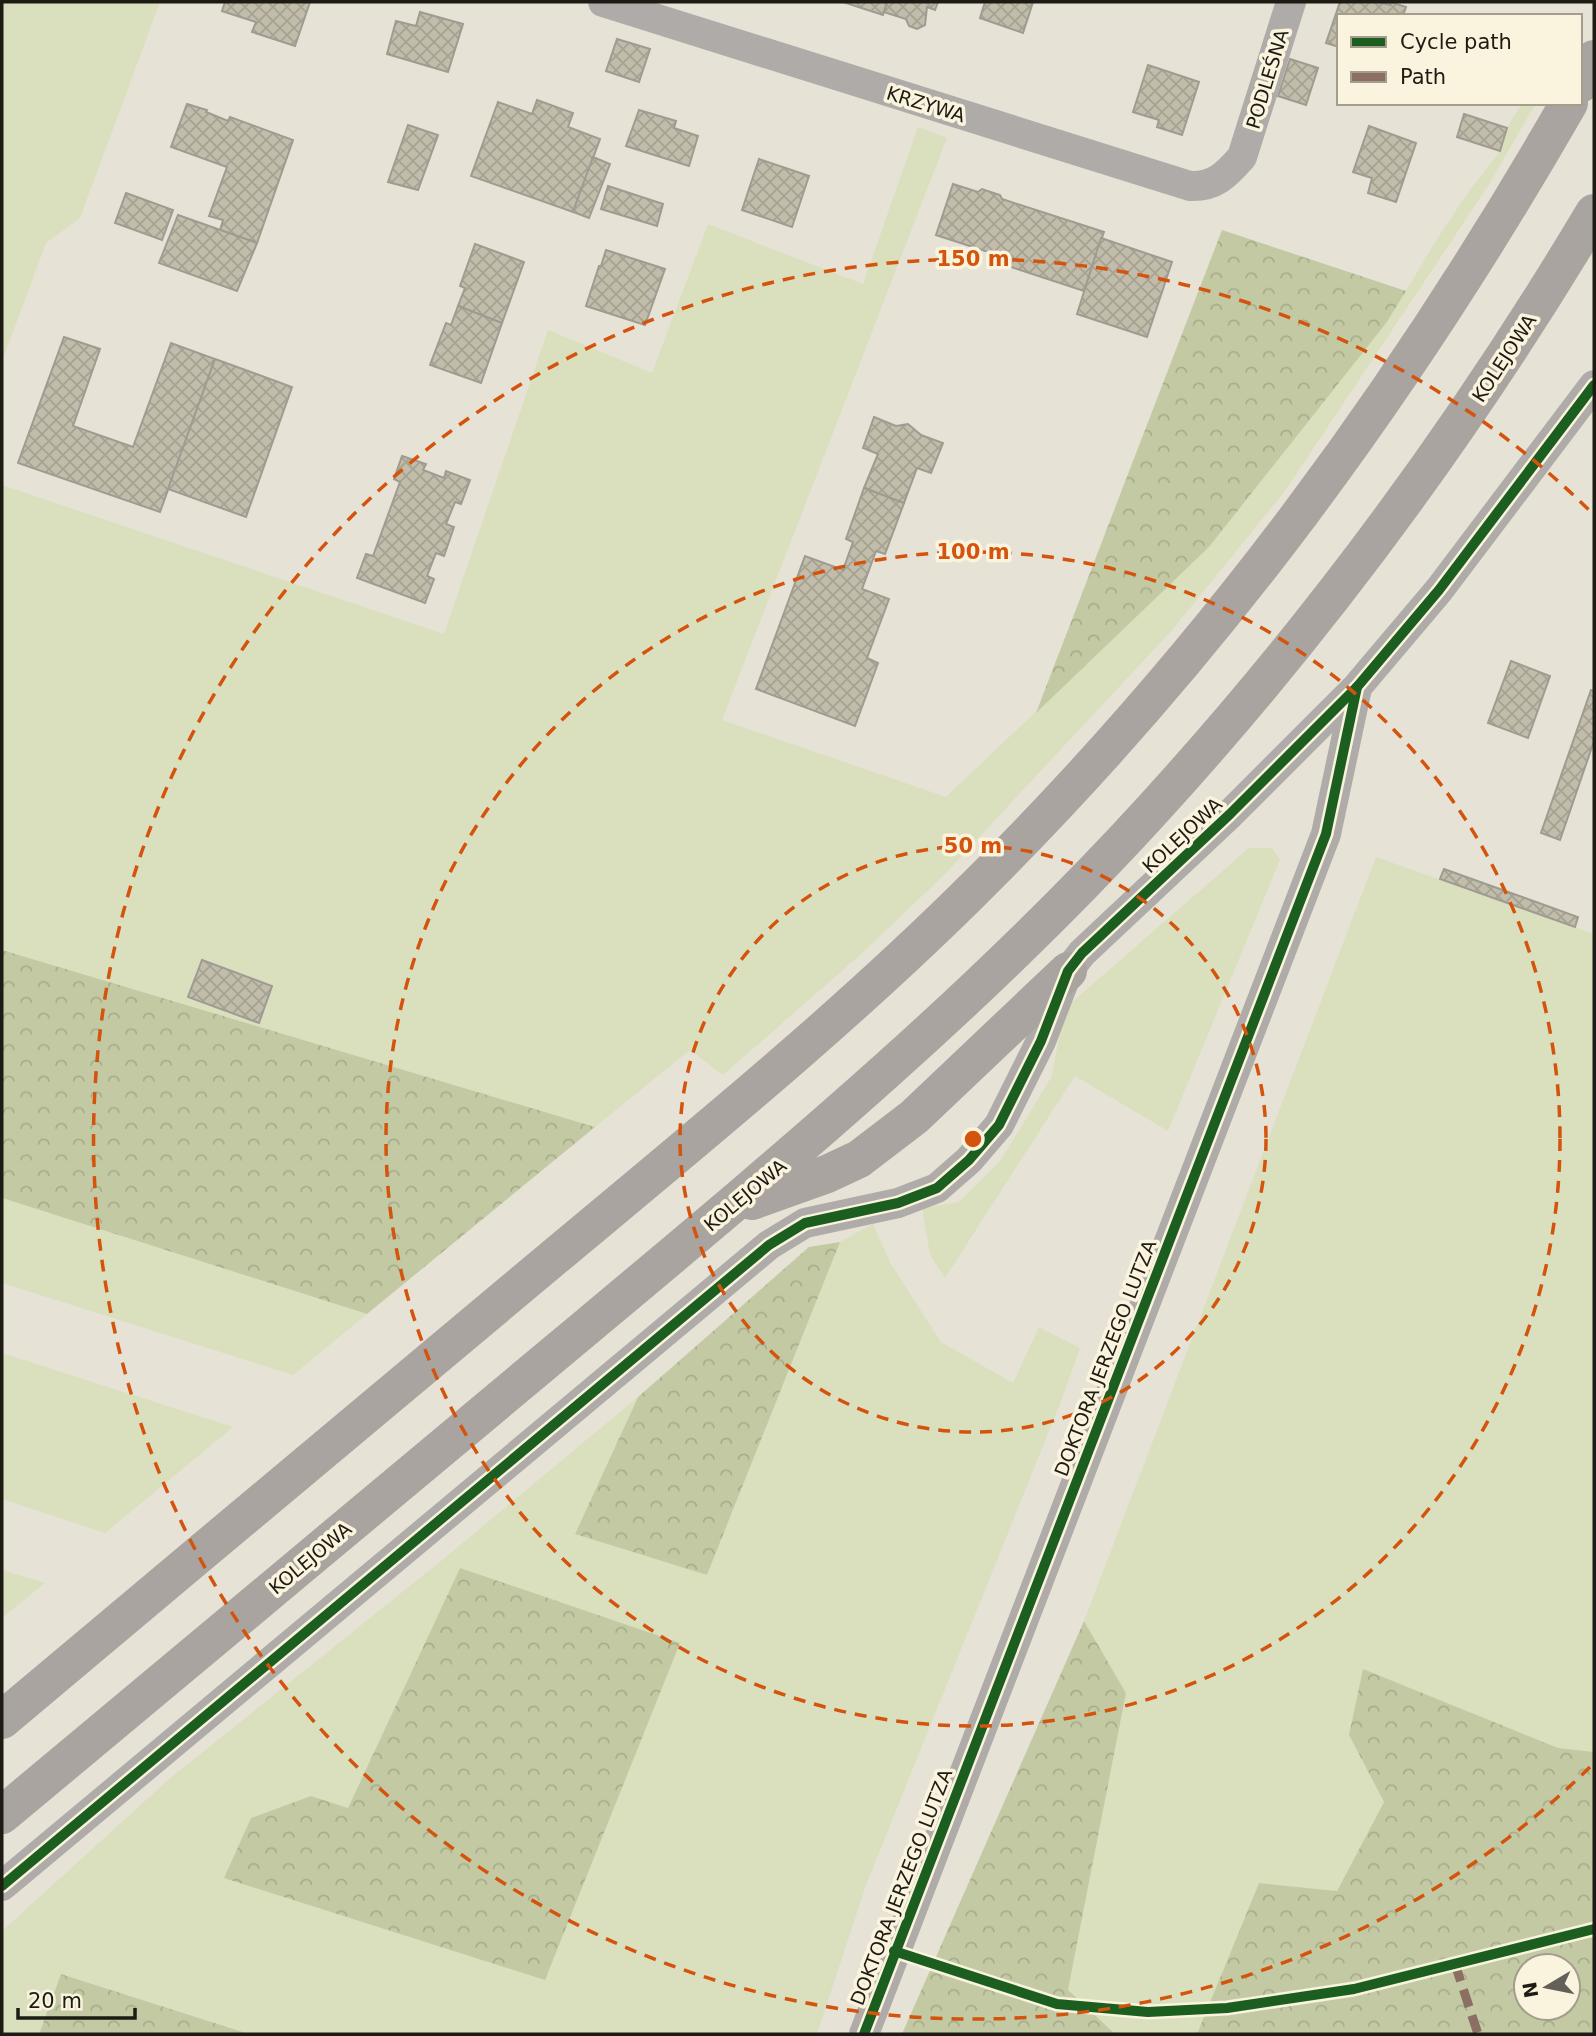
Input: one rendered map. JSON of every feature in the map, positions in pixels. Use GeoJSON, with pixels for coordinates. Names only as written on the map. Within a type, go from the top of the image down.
{"type":"FeatureCollection","features":[{"type":"Feature","properties":{"kind":"highway"},"geometry":{"type":"LineString","coordinates":[[1582,81],[1594,60]]}},
{"type":"Feature","properties":{"kind":"highway"},"geometry":{"type":"LineString","coordinates":[[2,1720],[754,1089],[897,962],[980,883],[1165,683],[1284,539],[1432,329],[1569,105]]}},
{"type":"Feature","properties":{"kind":"highway","name":"KOLEJOWA"},"geometry":{"type":"LineString","coordinates":[[2,1815],[833,1120],[1019,948],[1153,808],[1282,660],[1422,477],[1494,373],[1594,213]]}},
{"type":"Feature","properties":{"kind":"highway"},"geometry":{"type":"LineString","coordinates":[[727,1210],[827,1174],[859,1159],[914,1117],[1068,971]]}},
{"type":"Feature","properties":{"kind":"street","name":"KRZYWA"},"geometry":{"type":"LineString","coordinates":[[603,2],[1189,186],[1212,184],[1226,176],[1242,157]]}},
{"type":"Feature","properties":{"kind":"street","name":"PODLEŚNA"},"geometry":{"type":"LineString","coordinates":[[1242,157],[1291,2]]}},
{"type":"Feature","properties":{"kind":"street","name":"KOLEJOWA"},"geometry":{"type":"LineString","coordinates":[[2,1886],[769,1245],[805,1223],[898,1203],[937,1188],[969,1160],[999,1125],[1041,1041],[1068,971],[1082,953],[1230,814],[1357,687],[1439,590],[1594,385]]}},
{"type":"Feature","properties":{"kind":"street","name":"DOKTORA JERZEGO LUTZA"},"geometry":{"type":"LineString","coordinates":[[863,2034],[1326,834],[1357,687]]}},
{"type":"Feature","properties":{"kind":"green space"},"geometry":{"type":"Polygon","coordinates":[[[2,2],[160,2],[80,218],[46,243],[2,361],[2,2]]]}},
{"type":"Feature","properties":{"kind":"green space"},"geometry":{"type":"Polygon","coordinates":[[[1521,105],[1535,105],[1488,186],[1285,491],[1173,629],[943,876],[859,956],[723,1075],[690,1050],[595,1127],[2,950],[2,485],[444,634],[548,330],[652,373],[708,224],[863,284],[918,127],[947,138],[722,720],[946,797],[1209,547],[1387,322],[1437,239],[1500,151],[1507,128],[1521,105]]]}},
{"type":"Feature","properties":{"kind":"green space"},"geometry":{"type":"Polygon","coordinates":[[[1222,230],[1406,291],[1387,322],[1209,547],[1036,713],[1222,230]]]}},
{"type":"Feature","properties":{"kind":"green space"},"geometry":{"type":"Polygon","coordinates":[[[1249,848],[1272,848],[1280,860],[1168,1131],[1075,1076],[945,1278],[930,1255],[922,1208],[959,1202],[1001,1160],[1052,1076],[1064,1009],[1249,848]]]}},
{"type":"Feature","properties":{"kind":"green space"},"geometry":{"type":"Polygon","coordinates":[[[1376,857],[1594,934],[1594,1752],[1349,1735],[1384,1802],[1337,1891],[1259,1883],[1197,2034],[1115,2034],[1068,1990],[1126,1693],[1084,1621],[1376,857]]]}},
{"type":"Feature","properties":{"kind":"green space"},"geometry":{"type":"Polygon","coordinates":[[[2,950],[595,1127],[367,1314],[2,1198],[2,950]]]}},
{"type":"Feature","properties":{"kind":"green space"},"geometry":{"type":"Polygon","coordinates":[[[2,1198],[367,1314],[293,1375],[2,1283],[2,1198]]]}},
{"type":"Feature","properties":{"kind":"green space"},"geometry":{"type":"Polygon","coordinates":[[[873,1224],[891,1264],[941,1342],[1013,1383],[1039,1327],[1080,1348],[1060,1404],[866,1885],[817,2034],[249,2034],[62,1974],[39,2034],[2,2034],[2,1931],[168,1780],[441,1561],[638,1397],[575,1533],[707,1575],[840,1242],[873,1224]],[[460,1568],[348,1808],[311,1796],[545,1980],[460,1568]]]}},
{"type":"Feature","properties":{"kind":"green space"},"geometry":{"type":"Polygon","coordinates":[[[840,1242],[707,1575],[575,1534],[638,1397],[809,1247],[840,1242]]]}},
{"type":"Feature","properties":{"kind":"green space"},"geometry":{"type":"Polygon","coordinates":[[[2,1353],[233,1427],[105,1533],[2,1499],[2,1353]]]}},
{"type":"Feature","properties":{"kind":"green space"},"geometry":{"type":"Polygon","coordinates":[[[460,1568],[680,1643],[545,1980],[224,1878],[251,1818],[311,1796],[348,1808],[460,1568]]]}},
{"type":"Feature","properties":{"kind":"green space"},"geometry":{"type":"Polygon","coordinates":[[[2,1570],[45,1583],[2,1618],[2,1570]]]}},
{"type":"Feature","properties":{"kind":"green space"},"geometry":{"type":"Polygon","coordinates":[[[1084,1621],[1126,1693],[1068,1990],[1115,2034],[902,2034],[1084,1621]]]}},
{"type":"Feature","properties":{"kind":"green space"},"geometry":{"type":"Polygon","coordinates":[[[1363,1669],[1558,1748],[1594,1752],[1594,2034],[1197,2034],[1259,1883],[1337,1891],[1384,1802],[1349,1735],[1363,1669]]]}},
{"type":"Feature","properties":{"kind":"green space"},"geometry":{"type":"Polygon","coordinates":[[[61,1974],[249,2034],[39,2034],[61,1974]]]}},
{"type":"Feature","properties":{"kind":"building"},"geometry":{"type":"Polygon","coordinates":[[[225,2],[310,2],[295,46],[252,32],[256,22],[222,11],[225,2]]]}},
{"type":"Feature","properties":{"kind":"building"},"geometry":{"type":"Polygon","coordinates":[[[843,2],[887,2],[883,15],[843,2]]]}},
{"type":"Feature","properties":{"kind":"building"},"geometry":{"type":"Polygon","coordinates":[[[887,2],[938,2],[935,10],[927,7],[925,25],[917,29],[909,26],[906,19],[884,12],[887,2]]]}},
{"type":"Feature","properties":{"kind":"building"},"geometry":{"type":"Polygon","coordinates":[[[985,2],[1033,2],[1023,33],[980,18],[985,2]]]}},
{"type":"Feature","properties":{"kind":"building"},"geometry":{"type":"Polygon","coordinates":[[[1340,2],[1379,2],[1390,5],[1390,2],[1406,7],[1404,14],[1337,14],[1337,46],[1326,43],[1340,2]]]}},
{"type":"Feature","properties":{"kind":"building"},"geometry":{"type":"Polygon","coordinates":[[[420,12],[463,24],[448,72],[387,54],[396,21],[416,26],[420,12]]]}},
{"type":"Feature","properties":{"kind":"building"},"geometry":{"type":"Polygon","coordinates":[[[617,39],[650,49],[639,82],[606,71],[617,39]]]}},
{"type":"Feature","properties":{"kind":"building"},"geometry":{"type":"Polygon","coordinates":[[[1290,59],[1318,68],[1306,105],[1278,96],[1290,59]]]}},
{"type":"Feature","properties":{"kind":"building"},"geometry":{"type":"Polygon","coordinates":[[[1148,65],[1199,82],[1182,135],[1157,127],[1159,120],[1133,112],[1148,65]]]}},
{"type":"Feature","properties":{"kind":"building"},"geometry":{"type":"Polygon","coordinates":[[[537,100],[573,113],[568,127],[600,139],[573,212],[471,176],[498,102],[532,114],[537,100]]]}},
{"type":"Feature","properties":{"kind":"building"},"geometry":{"type":"Polygon","coordinates":[[[187,104],[207,110],[206,112],[228,121],[230,117],[293,140],[257,243],[220,230],[223,220],[209,216],[227,167],[171,147],[187,104]]]}},
{"type":"Feature","properties":{"kind":"building"},"geometry":{"type":"Polygon","coordinates":[[[639,110],[676,121],[674,128],[698,136],[689,166],[626,146],[639,110]]]}},
{"type":"Feature","properties":{"kind":"building"},"geometry":{"type":"Polygon","coordinates":[[[1464,114],[1507,128],[1500,151],[1457,137],[1464,114]]]}},
{"type":"Feature","properties":{"kind":"building"},"geometry":{"type":"Polygon","coordinates":[[[408,125],[438,135],[418,190],[388,182],[408,125]]]}},
{"type":"Feature","properties":{"kind":"building"},"geometry":{"type":"Polygon","coordinates":[[[1369,126],[1416,143],[1396,202],[1368,193],[1372,178],[1353,172],[1369,126]]]}},
{"type":"Feature","properties":{"kind":"building"},"geometry":{"type":"Polygon","coordinates":[[[593,157],[610,164],[589,218],[573,212],[593,157]]]}},
{"type":"Feature","properties":{"kind":"building"},"geometry":{"type":"Polygon","coordinates":[[[759,159],[809,176],[792,227],[742,210],[759,159]]]}},
{"type":"Feature","properties":{"kind":"building"},"geometry":{"type":"Polygon","coordinates":[[[953,184],[978,192],[982,189],[1000,195],[1002,199],[1104,232],[1084,291],[1005,265],[1007,258],[936,235],[953,184]]]}},
{"type":"Feature","properties":{"kind":"building"},"geometry":{"type":"Polygon","coordinates":[[[608,186],[663,204],[657,226],[601,209],[608,186]]]}},
{"type":"Feature","properties":{"kind":"building"},"geometry":{"type":"Polygon","coordinates":[[[126,193],[173,210],[162,240],[115,223],[126,193]]]}},
{"type":"Feature","properties":{"kind":"building"},"geometry":{"type":"Polygon","coordinates":[[[178,215],[257,243],[237,291],[159,263],[178,215]]]}},
{"type":"Feature","properties":{"kind":"building"},"geometry":{"type":"Polygon","coordinates":[[[1101,238],[1172,262],[1147,337],[1077,314],[1101,238]]]}},
{"type":"Feature","properties":{"kind":"building"},"geometry":{"type":"Polygon","coordinates":[[[475,244],[524,262],[502,323],[458,306],[465,288],[460,286],[475,244]]]}},
{"type":"Feature","properties":{"kind":"building"},"geometry":{"type":"Polygon","coordinates":[[[606,250],[665,269],[645,325],[586,306],[606,250]]]}},
{"type":"Feature","properties":{"kind":"building"},"geometry":{"type":"Polygon","coordinates":[[[458,306],[502,323],[481,383],[430,365],[446,323],[451,325],[458,306]]]}},
{"type":"Feature","properties":{"kind":"building"},"geometry":{"type":"Polygon","coordinates":[[[64,337],[100,349],[73,426],[133,447],[171,343],[215,359],[160,512],[18,463],[64,337]]]}},
{"type":"Feature","properties":{"kind":"building"},"geometry":{"type":"Polygon","coordinates":[[[215,359],[292,387],[246,517],[168,489],[215,359]]]}},
{"type":"Feature","properties":{"kind":"building"},"geometry":{"type":"Polygon","coordinates":[[[874,417],[896,426],[908,424],[921,435],[943,443],[931,473],[917,468],[904,503],[864,488],[878,454],[863,448],[874,417]]]}},
{"type":"Feature","properties":{"kind":"building"},"geometry":{"type":"Polygon","coordinates":[[[402,456],[426,464],[423,470],[444,478],[446,471],[470,480],[461,504],[455,502],[446,524],[454,527],[444,556],[436,553],[427,576],[434,579],[425,603],[357,578],[366,554],[373,556],[400,482],[394,479],[402,456]]]}},
{"type":"Feature","properties":{"kind":"building"},"geometry":{"type":"Polygon","coordinates":[[[864,488],[904,503],[885,554],[876,551],[862,589],[889,599],[867,658],[878,663],[855,726],[756,689],[805,556],[843,570],[853,542],[846,539],[864,488]]]}},
{"type":"Feature","properties":{"kind":"building"},"geometry":{"type":"Polygon","coordinates":[[[1511,661],[1550,676],[1528,738],[1488,723],[1511,661]]]}},
{"type":"Feature","properties":{"kind":"building"},"geometry":{"type":"Polygon","coordinates":[[[1591,690],[1594,691],[1594,741],[1560,840],[1541,833],[1591,690]]]}},
{"type":"Feature","properties":{"kind":"building"},"geometry":{"type":"Polygon","coordinates":[[[1444,869],[1578,917],[1575,927],[1440,879],[1444,869]]]}},
{"type":"Feature","properties":{"kind":"building"},"geometry":{"type":"Polygon","coordinates":[[[202,960],[272,986],[259,1023],[188,997],[202,960]]]}},
{"type":"Feature","properties":{"kind":"marked path"},"geometry":{"type":"LineString","coordinates":[[1455,1964],[1478,2034]]}},
{"type":"Feature","properties":{"kind":"cycle path"},"geometry":{"type":"LineString","coordinates":[[2,1886],[769,1245],[805,1223],[898,1203],[937,1188],[969,1160],[999,1125],[1041,1041],[1068,971],[1082,953],[1230,814],[1357,687],[1439,590],[1594,385]]}},
{"type":"Feature","properties":{"kind":"cycle path"},"geometry":{"type":"LineString","coordinates":[[864,2034],[1326,834],[1357,687]]}},
{"type":"Feature","properties":{"kind":"cycle path"},"geometry":{"type":"LineString","coordinates":[[894,1951],[1057,2004],[1148,2012],[1227,2008],[1354,1989],[1594,1929]]}}]}
